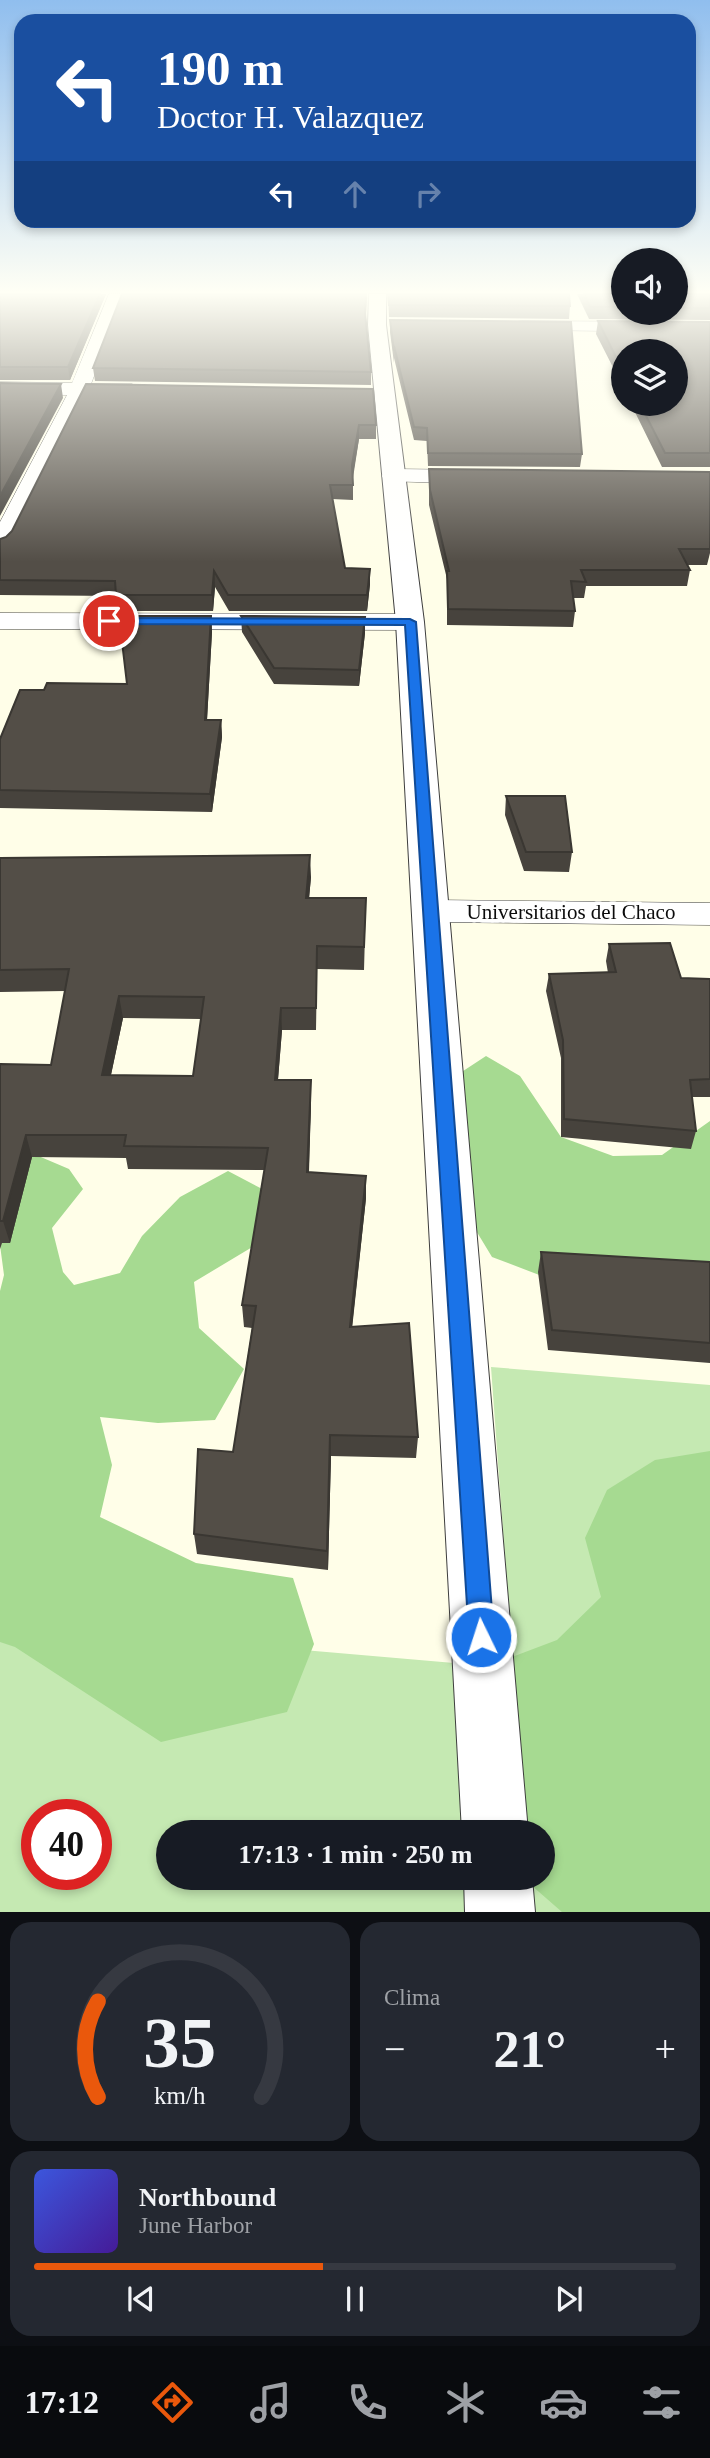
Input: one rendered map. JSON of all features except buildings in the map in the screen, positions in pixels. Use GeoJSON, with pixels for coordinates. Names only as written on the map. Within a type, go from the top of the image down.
{"type":"FeatureCollection","features":[{"type":"Feature","properties":{"kind":"street"},"geometry":{"type":"LineString","coordinates":[[0,545],[6,519],[82,383]]}},
{"type":"Feature","properties":{"kind":"street"},"geometry":{"type":"LineString","coordinates":[[379,383],[377,394],[393,476],[410,622],[494,1820]]}},
{"type":"Feature","properties":{"kind":"street"},"geometry":{"type":"LineString","coordinates":[[0,388],[148,391]]}},
{"type":"Feature","properties":{"kind":"street"},"geometry":{"type":"LineString","coordinates":[[393,476],[503,477]]}},
{"type":"Feature","properties":{"kind":"street"},"geometry":{"type":"LineString","coordinates":[[0,621],[410,622]]}},
{"type":"Feature","properties":{"kind":"street","name":"Universitarios del Chaco"},"geometry":{"type":"LineString","coordinates":[[431,911],[710,914]]}},
{"type":"Feature","properties":{"kind":"street"},"geometry":{"type":"LineString","coordinates":[[499,1890],[500,1912]]}},
{"type":"Feature","properties":{"kind":"green space"},"geometry":{"type":"Polygon","coordinates":[[[486,1056],[520,1076],[561,1137],[613,1156],[662,1155],[710,1121],[710,1340],[492,1257],[469,1219],[454,1077],[486,1056]]]}},
{"type":"Feature","properties":{"kind":"green space"},"geometry":{"type":"Polygon","coordinates":[[[0,1150],[29,1152],[69,1169],[83,1189],[52,1228],[63,1272],[74,1285],[120,1273],[142,1236],[180,1197],[228,1171],[266,1191],[254,1246],[194,1282],[199,1328],[244,1369],[215,1420],[158,1423],[100,1417],[112,1465],[100,1517],[196,1563],[293,1578],[314,1644],[287,1712],[161,1742],[15,1647],[0,1642],[0,1291],[4,1275],[0,1245],[0,1150]]]}},
{"type":"Feature","properties":{"kind":"green space"},"geometry":{"type":"Polygon","coordinates":[[[491,1367],[710,1385],[710,1912],[530,1912],[529,1890],[555,1890],[555,1820],[524,1820],[491,1367]]]}},
{"type":"Feature","properties":{"kind":"green space"},"geometry":{"type":"Polygon","coordinates":[[[710,1451],[710,1912],[562,1912],[537,1890],[555,1890],[555,1820],[483,1820],[467,1791],[501,1661],[557,1640],[601,1597],[585,1538],[607,1490],[655,1460],[710,1451]]]}},
{"type":"Feature","properties":{"kind":"green space"},"geometry":{"type":"Polygon","coordinates":[[[0,1624],[454,1663],[464,1820],[156,1820],[156,1890],[469,1890],[470,1912],[0,1912],[0,1624]]]}},
{"type":"Feature","properties":{"kind":"route"},"geometry":{"type":"LineString","coordinates":[[109,621],[410,622],[481,1637]]}}]}
